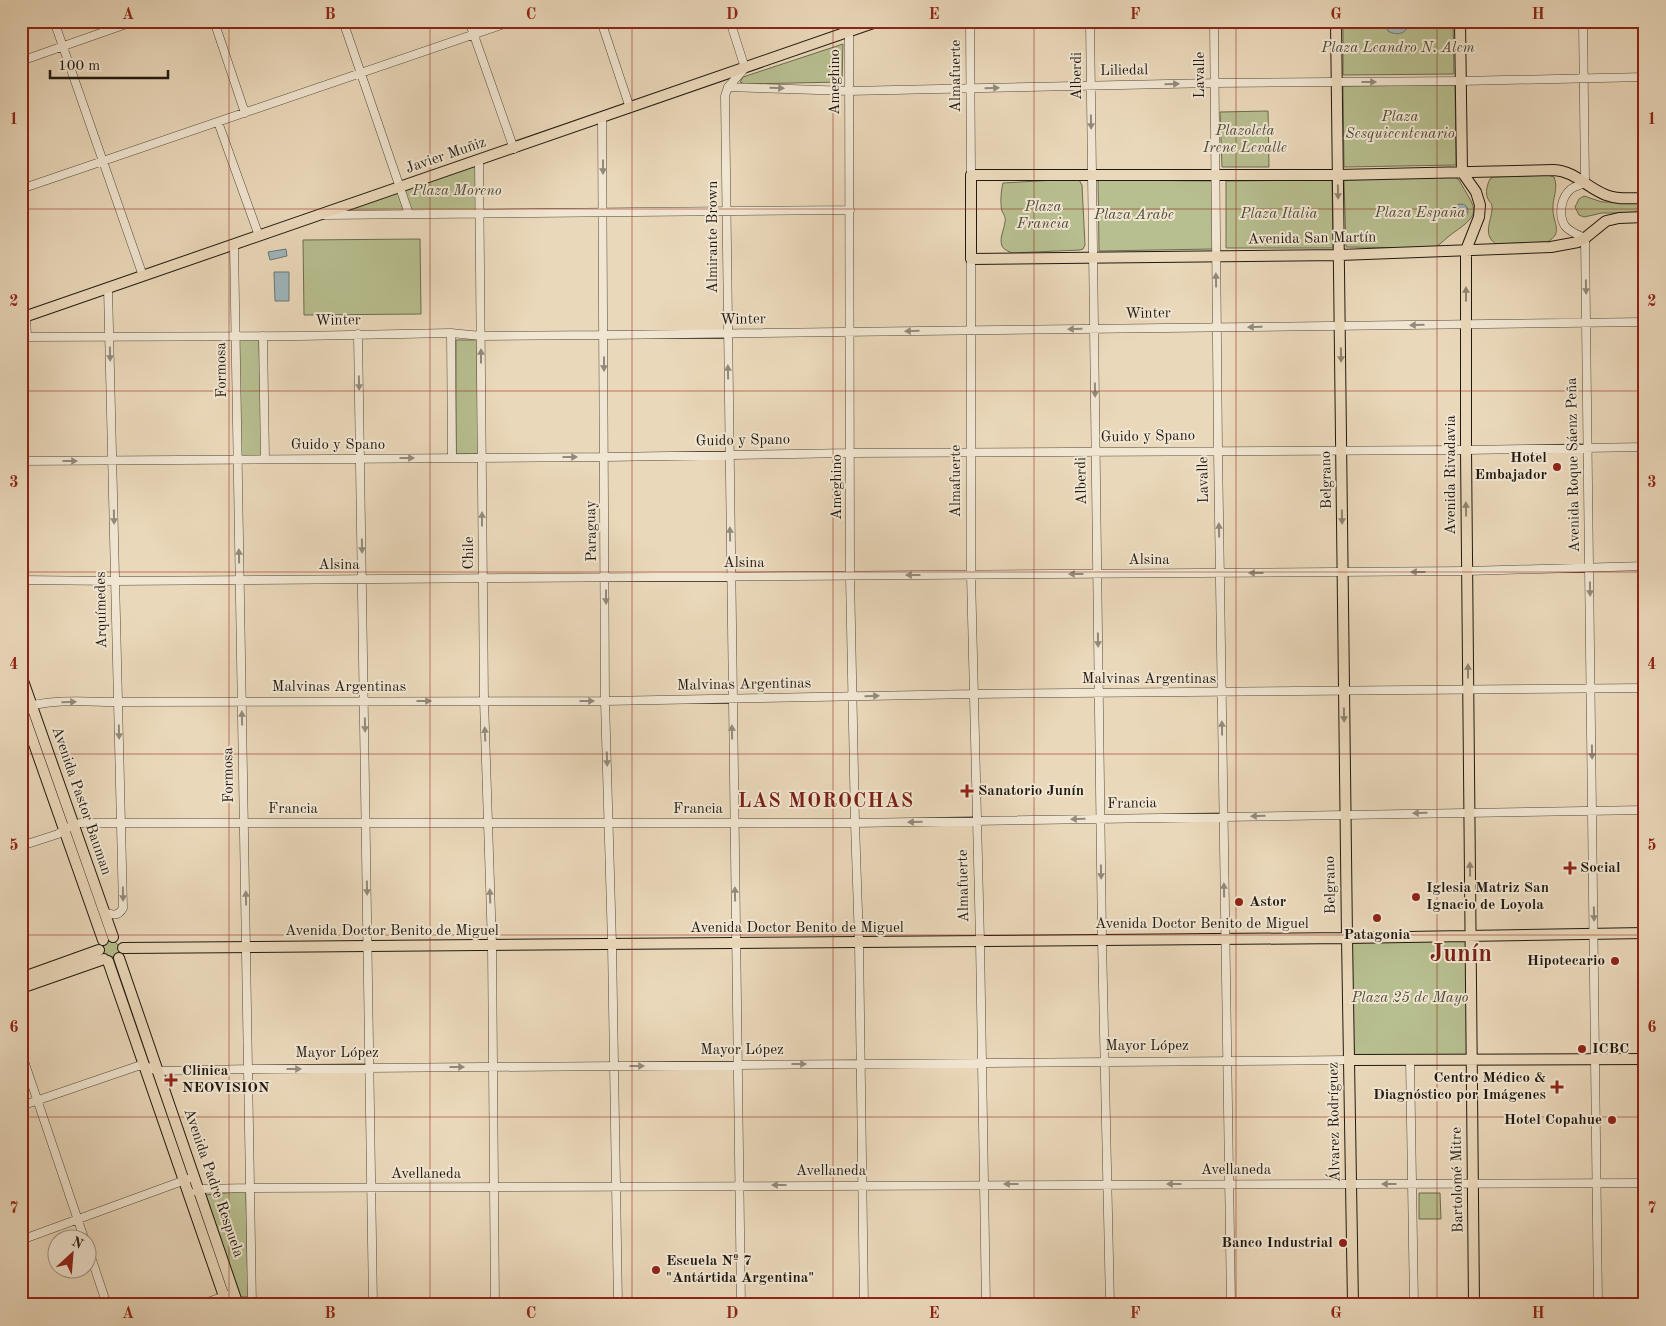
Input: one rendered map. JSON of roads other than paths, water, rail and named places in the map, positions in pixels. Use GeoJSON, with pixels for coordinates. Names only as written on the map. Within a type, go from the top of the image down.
{"type":"FeatureCollection","features":[{"type":"Feature","properties":{"kind":"main road","name":"Javier Muñiz"},"geometry":{"type":"LineString","coordinates":[[24,317],[745,68],[848,26],[879,21]]}},
{"type":"Feature","properties":{"kind":"main road","name":"Belgrano"},"geometry":{"type":"LineString","coordinates":[[1336,21],[1347,938]]}},
{"type":"Feature","properties":{"kind":"main road"},"geometry":{"type":"LineString","coordinates":[[1460,21],[1462,172]]}},
{"type":"Feature","properties":{"kind":"main road"},"geometry":{"type":"LineString","coordinates":[[971,175],[1338,175],[1561,170],[1598,191],[1618,198],[1645,198]]}},
{"type":"Feature","properties":{"kind":"main road","name":"Avenida Rivadavia"},"geometry":{"type":"LineString","coordinates":[[1462,172],[1476,192],[1480,205],[1480,216],[1466,250],[1471,935]]}},
{"type":"Feature","properties":{"kind":"main road","name":"Almafuerte"},"geometry":{"type":"LineString","coordinates":[[971,175],[972,259]]}},
{"type":"Feature","properties":{"kind":"main road","name":"Avenida San Martín"},"geometry":{"type":"LineString","coordinates":[[972,259],[1340,255],[1551,247],[1569,244],[1585,238],[1606,221],[1619,218],[1645,217]]}},
{"type":"Feature","properties":{"kind":"main road","name":"Avenida Pastor Bauman"},"geometry":{"type":"LineString","coordinates":[[21,675],[26,712],[64,830],[108,938]]}},
{"type":"Feature","properties":{"kind":"main road","name":"Avenida Pastor Bauman"},"geometry":{"type":"LineString","coordinates":[[26,712],[73,824],[104,912],[108,938]]}},
{"type":"Feature","properties":{"kind":"main road","name":"Avenida Doctor Benito de Miguel"},"geometry":{"type":"LineString","coordinates":[[123,948],[1347,938],[1645,933]]}},
{"type":"Feature","properties":{"kind":"main road","name":"Bartolomé Mitre"},"geometry":{"type":"LineString","coordinates":[[1471,935],[1474,1304]]}},
{"type":"Feature","properties":{"kind":"main road"},"geometry":{"type":"LineString","coordinates":[[21,978],[104,957],[119,958],[123,948],[120,941],[108,938],[99,945],[104,957]]}},
{"type":"Feature","properties":{"kind":"main road","name":"Álvarez Rodríguez"},"geometry":{"type":"LineString","coordinates":[[1347,938],[1353,1304]]}},
{"type":"Feature","properties":{"kind":"main road"},"geometry":{"type":"LineString","coordinates":[[21,988],[104,957]]}},
{"type":"Feature","properties":{"kind":"main road","name":"Avenida Padre Respuela"},"geometry":{"type":"LineString","coordinates":[[104,957],[190,1179]]}},
{"type":"Feature","properties":{"kind":"main road","name":"Avenida Padre Respuela"},"geometry":{"type":"LineString","coordinates":[[119,958],[158,1071],[194,1192],[229,1298],[238,1305]]}},
{"type":"Feature","properties":{"kind":"main road","name":"Mayor López"},"geometry":{"type":"LineString","coordinates":[[1349,1060],[1472,1058],[1645,1059]]}},
{"type":"Feature","properties":{"kind":"street"},"geometry":{"type":"LineString","coordinates":[[54,21],[142,276]]}},
{"type":"Feature","properties":{"kind":"street"},"geometry":{"type":"LineString","coordinates":[[21,60],[135,21]]}},
{"type":"Feature","properties":{"kind":"street"},"geometry":{"type":"LineString","coordinates":[[214,21],[244,113]]}},
{"type":"Feature","properties":{"kind":"street"},"geometry":{"type":"LineString","coordinates":[[343,21],[409,214]]}},
{"type":"Feature","properties":{"kind":"street"},"geometry":{"type":"LineString","coordinates":[[469,21],[514,149]]}},
{"type":"Feature","properties":{"kind":"street"},"geometry":{"type":"LineString","coordinates":[[21,189],[513,21]]}},
{"type":"Feature","properties":{"kind":"street"},"geometry":{"type":"LineString","coordinates":[[601,21],[630,108]]}},
{"type":"Feature","properties":{"kind":"street"},"geometry":{"type":"LineString","coordinates":[[728,87],[745,68],[730,21]]}},
{"type":"Feature","properties":{"kind":"street","name":"Almafuerte"},"geometry":{"type":"LineString","coordinates":[[970,21],[971,175]]}},
{"type":"Feature","properties":{"kind":"street","name":"Alberdi"},"geometry":{"type":"LineString","coordinates":[[1090,21],[1100,819],[1110,1305]]}},
{"type":"Feature","properties":{"kind":"street","name":"Lavalle"},"geometry":{"type":"LineString","coordinates":[[1214,21],[1214,175],[1224,939],[1231,1305]]}},
{"type":"Feature","properties":{"kind":"street"},"geometry":{"type":"LineString","coordinates":[[1583,21],[1585,183],[1571,189],[1564,197],[1561,206],[1562,220],[1566,227],[1573,233],[1585,238]]}},
{"type":"Feature","properties":{"kind":"street","name":"Ameghino"},"geometry":{"type":"LineString","coordinates":[[848,26],[850,576],[859,942],[864,1305]]}},
{"type":"Feature","properties":{"kind":"street","name":"Liliedal"},"geometry":{"type":"LineString","coordinates":[[728,87],[849,91],[1090,85],[1645,77]]}},
{"type":"Feature","properties":{"kind":"street","name":"Almirante Brown"},"geometry":{"type":"LineString","coordinates":[[728,87],[725,96],[727,334],[741,1305]]}},
{"type":"Feature","properties":{"kind":"street","name":"Paraguay"},"geometry":{"type":"LineString","coordinates":[[602,118],[606,577],[605,701],[615,1066],[618,1305]]}},
{"type":"Feature","properties":{"kind":"street"},"geometry":{"type":"LineString","coordinates":[[218,122],[259,236]]}},
{"type":"Feature","properties":{"kind":"street","name":"Chile"},"geometry":{"type":"LineString","coordinates":[[479,161],[484,700],[492,945],[496,1305]]}},
{"type":"Feature","properties":{"kind":"street"},"geometry":{"type":"LineString","coordinates":[[319,215],[850,210]]}},
{"type":"Feature","properties":{"kind":"street","name":"Avenida Roque Sáenz Peña"},"geometry":{"type":"LineString","coordinates":[[1585,238],[1598,1304]]}},
{"type":"Feature","properties":{"kind":"street","name":"Formosa"},"geometry":{"type":"LineString","coordinates":[[234,245],[252,1305]]}},
{"type":"Feature","properties":{"kind":"street","name":"Almafuerte"},"geometry":{"type":"LineString","coordinates":[[972,259],[971,575],[986,1305]]}},
{"type":"Feature","properties":{"kind":"street","name":"Arquímedes"},"geometry":{"type":"LineString","coordinates":[[104,912],[117,915],[123,908],[108,288]]}},
{"type":"Feature","properties":{"kind":"street"},"geometry":{"type":"LineString","coordinates":[[21,298],[24,317],[24,337]]}},
{"type":"Feature","properties":{"kind":"street","name":"Winter"},"geometry":{"type":"LineString","coordinates":[[24,337],[451,333],[481,336],[604,336],[1645,322]]}},
{"type":"Feature","properties":{"kind":"street"},"geometry":{"type":"LineString","coordinates":[[451,333],[452,458]]}},
{"type":"Feature","properties":{"kind":"street"},"geometry":{"type":"LineString","coordinates":[[358,334],[373,1305]]}},
{"type":"Feature","properties":{"kind":"street"},"geometry":{"type":"LineString","coordinates":[[263,336],[265,460]]}},
{"type":"Feature","properties":{"kind":"street","name":"Guido y Spano"},"geometry":{"type":"LineString","coordinates":[[21,461],[1645,447]]}},
{"type":"Feature","properties":{"kind":"street","name":"Alsina"},"geometry":{"type":"LineString","coordinates":[[21,580],[115,581],[1467,571],[1645,566]]}},
{"type":"Feature","properties":{"kind":"street","name":"Malvinas Argentinas"},"geometry":{"type":"LineString","coordinates":[[26,712],[45,703],[605,701],[974,694],[1645,688]]}},
{"type":"Feature","properties":{"kind":"street","name":"Francia"},"geometry":{"type":"LineString","coordinates":[[73,824],[855,824],[1645,810]]}},
{"type":"Feature","properties":{"kind":"street"},"geometry":{"type":"LineString","coordinates":[[21,846],[64,830],[73,824]]}},
{"type":"Feature","properties":{"kind":"street"},"geometry":{"type":"LineString","coordinates":[[21,1052],[81,1228]]}},
{"type":"Feature","properties":{"kind":"street"},"geometry":{"type":"LineString","coordinates":[[1410,1059],[1414,1304]]}},
{"type":"Feature","properties":{"kind":"street","name":"Mayor López"},"geometry":{"type":"LineString","coordinates":[[145,1066],[158,1071],[1349,1060]]}},
{"type":"Feature","properties":{"kind":"street"},"geometry":{"type":"LineString","coordinates":[[21,1106],[138,1066],[145,1066]]}},
{"type":"Feature","properties":{"kind":"street"},"geometry":{"type":"LineString","coordinates":[[21,1240],[190,1179]]}},
{"type":"Feature","properties":{"kind":"street","name":"Avellaneda"},"geometry":{"type":"LineString","coordinates":[[194,1192],[250,1188],[1645,1182]]}},
{"type":"Feature","properties":{"kind":"street"},"geometry":{"type":"LineString","coordinates":[[98,1278],[107,1305]]}},
{"type":"Feature","properties":{"kind":"street"},"geometry":{"type":"LineString","coordinates":[[199,1305],[229,1298]]}},
{"type":"Feature","properties":{"kind":"street"},"geometry":{"type":"LineString","coordinates":[[1166,1305],[1645,1303]]}},
{"type":"Feature","properties":{"kind":"water"},"geometry":{"type":"Polygon","coordinates":[[[1384,21],[1410,21],[1405,31],[1395,34],[1388,31],[1384,21]]]}},
{"type":"Feature","properties":{"kind":"water"},"geometry":{"type":"Polygon","coordinates":[[[1461,204],[1466,206],[1468,211],[1466,216],[1461,218],[1456,216],[1454,211],[1456,206],[1461,204]]]}},
{"type":"Feature","properties":{"kind":"water"},"geometry":{"type":"Polygon","coordinates":[[[286,249],[287,256],[270,260],[268,252],[286,249]]]}},
{"type":"Feature","properties":{"kind":"water"},"geometry":{"type":"Polygon","coordinates":[[[274,272],[289,272],[289,301],[275,301],[274,272]]]}},
{"type":"Feature","properties":{"kind":"place","name":"Hotel Embajador"},"geometry":{"type":"Point","coordinates":[1557,467]}},
{"type":"Feature","properties":{"kind":"place","name":"Sanatorio Junín"},"geometry":{"type":"Point","coordinates":[967,791]}},
{"type":"Feature","properties":{"kind":"place","name":"Social"},"geometry":{"type":"Point","coordinates":[1570,868]}},
{"type":"Feature","properties":{"kind":"place","name":"Iglesia Matriz San Ignacio de Loyola"},"geometry":{"type":"Point","coordinates":[1416,897]}},
{"type":"Feature","properties":{"kind":"place","name":"Astor"},"geometry":{"type":"Point","coordinates":[1239,902]}},
{"type":"Feature","properties":{"kind":"place","name":"Patagonia"},"geometry":{"type":"Point","coordinates":[1377,918]}},
{"type":"Feature","properties":{"kind":"place","name":"Hipotecario"},"geometry":{"type":"Point","coordinates":[1615,961]}},
{"type":"Feature","properties":{"kind":"place","name":"ICBC"},"geometry":{"type":"Point","coordinates":[1582,1049]}},
{"type":"Feature","properties":{"kind":"place","name":"Clinica NEOVISION"},"geometry":{"type":"Point","coordinates":[171,1080]}},
{"type":"Feature","properties":{"kind":"place","name":"Centro Médico & Diagnóstico por Imágenes"},"geometry":{"type":"Point","coordinates":[1557,1087]}},
{"type":"Feature","properties":{"kind":"place","name":"Hotel Copahue"},"geometry":{"type":"Point","coordinates":[1612,1120]}},
{"type":"Feature","properties":{"kind":"place","name":"Banco Industrial"},"geometry":{"type":"Point","coordinates":[1343,1243]}},
{"type":"Feature","properties":{"kind":"place","name":"Escuela Nº 7 \"Antártida Argentina\""},"geometry":{"type":"Point","coordinates":[656,1270]}},
{"type":"Feature","properties":{"kind":"district","name":"LAS MOROCHAS"},"geometry":{"type":"Point","coordinates":[826,802]}},
{"type":"Feature","properties":{"kind":"district","name":"Junín"},"geometry":{"type":"Point","coordinates":[1461,954]}},
{"type":"Feature","properties":{"kind":"park label","name":"Plaza Leandro N. Alem"},"geometry":{"type":"Point","coordinates":[1398,48]}},
{"type":"Feature","properties":{"kind":"park label","name":"Plaza Sesquicentenario"},"geometry":{"type":"Point","coordinates":[1400,126]}},
{"type":"Feature","properties":{"kind":"park label","name":"Plazoleta Irene Levalle"},"geometry":{"type":"Point","coordinates":[1245,140]}},
{"type":"Feature","properties":{"kind":"park label","name":"Plaza Moreno"},"geometry":{"type":"Point","coordinates":[457,191]}},
{"type":"Feature","properties":{"kind":"park label","name":"Plaza España"},"geometry":{"type":"Point","coordinates":[1420,213]}},
{"type":"Feature","properties":{"kind":"park label","name":"Plaza Italia"},"geometry":{"type":"Point","coordinates":[1279,214]}},
{"type":"Feature","properties":{"kind":"park label","name":"Plaza Arabe"},"geometry":{"type":"Point","coordinates":[1134,215]}},
{"type":"Feature","properties":{"kind":"park label","name":"Plaza Francia"},"geometry":{"type":"Point","coordinates":[1043,216]}},
{"type":"Feature","properties":{"kind":"park label","name":"Plaza 25 de Mayo"},"geometry":{"type":"Point","coordinates":[1410,998]}}]}
